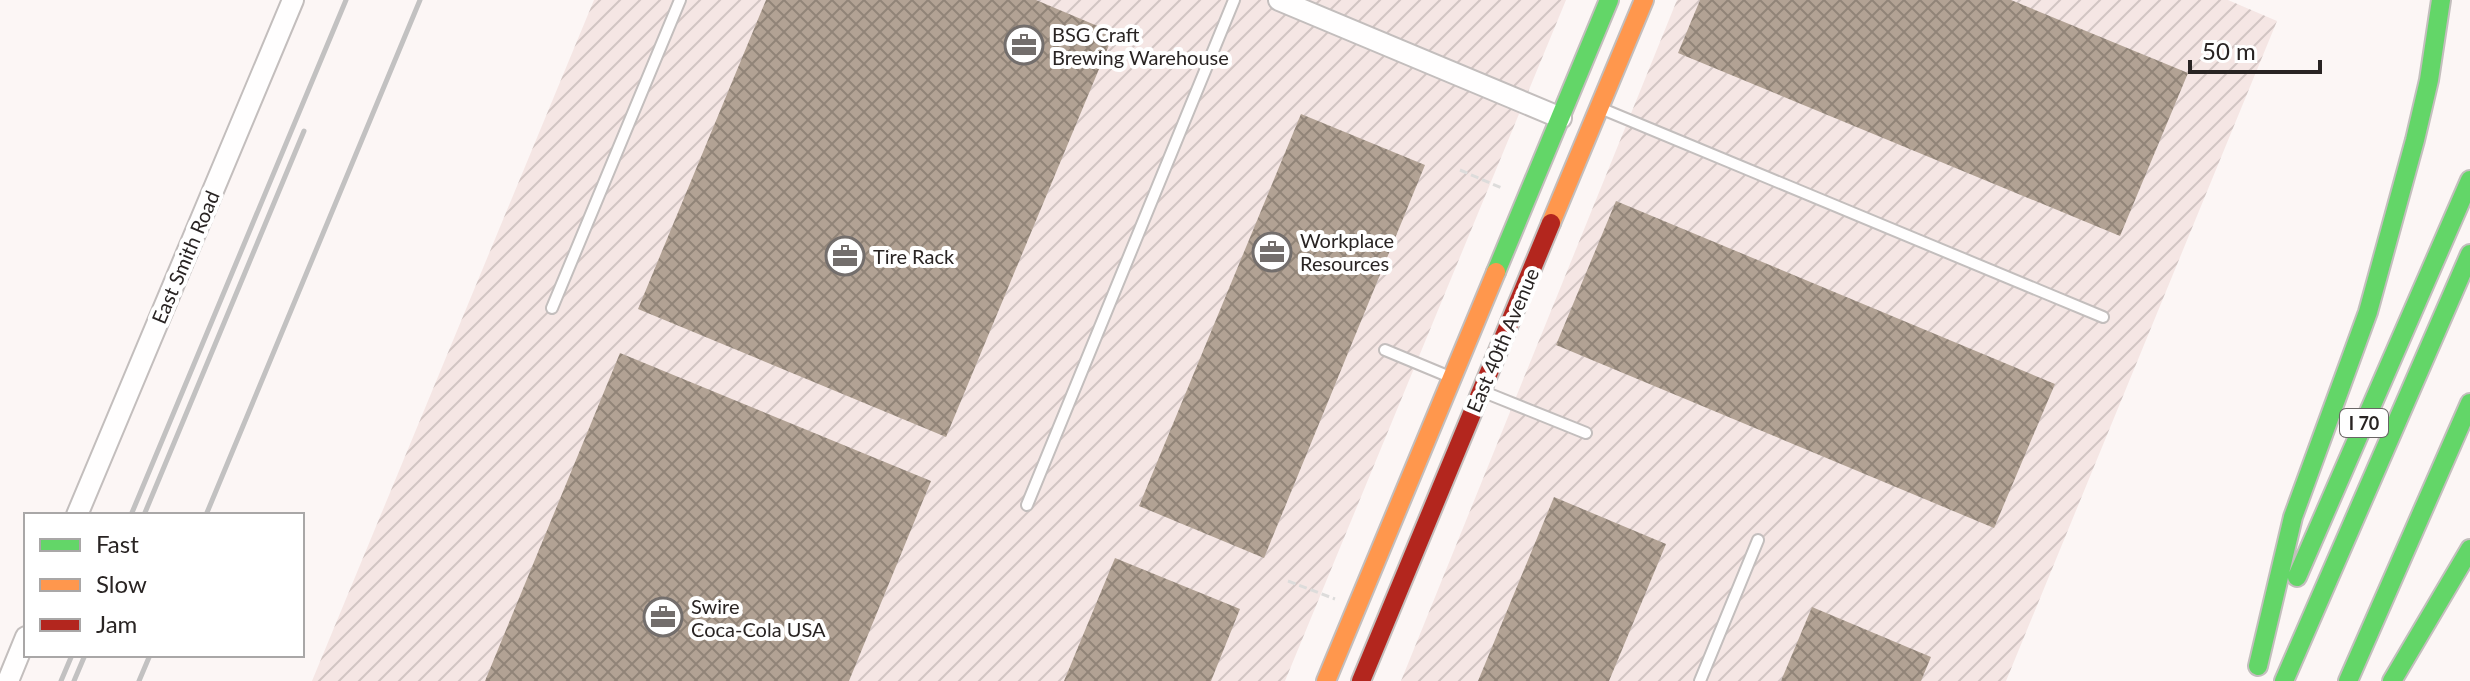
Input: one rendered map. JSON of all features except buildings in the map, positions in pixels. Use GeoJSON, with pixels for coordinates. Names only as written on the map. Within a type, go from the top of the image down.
{"type":"FeatureCollection","features":[{"type":"Feature","properties":{"kind":"main road","name":"East 40th Avenue"},"geometry":{"type":"LineString","coordinates":[[1326,681],[1609,0]]}},
{"type":"Feature","properties":{"kind":"main road","name":"East 40th Avenue"},"geometry":{"type":"LineString","coordinates":[[1361,681],[1644,0]]}},
{"type":"Feature","properties":{"kind":"main road"},"geometry":{"type":"LineString","coordinates":[[2255,674],[2293,517],[2363,326],[2415,140],[2429,80],[2441,0]]}},
{"type":"Feature","properties":{"kind":"main road"},"geometry":{"type":"LineString","coordinates":[[1550,225],[1567,145],[1566,127],[1561,118]]}},
{"type":"Feature","properties":{"kind":"main road","name":"I 70"},"geometry":{"type":"LineString","coordinates":[[2255,674],[2470,180]]}},
{"type":"Feature","properties":{"kind":"main road"},"geometry":{"type":"LineString","coordinates":[[2284,681],[2470,254]]}},
{"type":"Feature","properties":{"kind":"main road"},"geometry":{"type":"LineString","coordinates":[[2348,681],[2470,403]]}},
{"type":"Feature","properties":{"kind":"main road"},"geometry":{"type":"LineString","coordinates":[[2392,681],[2470,549]]}},
{"type":"Feature","properties":{"kind":"street","name":"East Smith Road"},"geometry":{"type":"LineString","coordinates":[[78,513],[293,0]]}},
{"type":"Feature","properties":{"kind":"street"},"geometry":{"type":"LineString","coordinates":[[1279,0],[1561,118]]}},
{"type":"Feature","properties":{"kind":"street"},"geometry":{"type":"LineString","coordinates":[[1452,378],[1481,390]]}},
{"type":"Feature","properties":{"kind":"street"},"geometry":{"type":"LineString","coordinates":[[8,681],[24,642]]}},
{"type":"Feature","properties":{"kind":"lane"},"geometry":{"type":"LineString","coordinates":[[552,308],[680,0]]}},
{"type":"Feature","properties":{"kind":"lane"},"geometry":{"type":"LineString","coordinates":[[1027,505],[1234,0]]}},
{"type":"Feature","properties":{"kind":"lane"},"geometry":{"type":"LineString","coordinates":[[1598,108],[2103,317]]}},
{"type":"Feature","properties":{"kind":"lane"},"geometry":{"type":"LineString","coordinates":[[1385,350],[1452,378]]}},
{"type":"Feature","properties":{"kind":"lane"},"geometry":{"type":"LineString","coordinates":[[1481,390],[1586,433]]}},
{"type":"Feature","properties":{"kind":"lane"},"geometry":{"type":"LineString","coordinates":[[1700,681],[1758,540]]}},
{"type":"Feature","properties":{"kind":"path"},"geometry":{"type":"LineString","coordinates":[[1460,170],[1504,189]]}},
{"type":"Feature","properties":{"kind":"path"},"geometry":{"type":"LineString","coordinates":[[1288,581],[1335,599]]}},
{"type":"Feature","properties":{"kind":"shaded area"},"geometry":{"type":"Polygon","coordinates":[[[594,0],[1566,0],[1285,681],[312,681],[594,0]]]}},
{"type":"Feature","properties":{"kind":"shaded area"},"geometry":{"type":"Polygon","coordinates":[[[1677,0],[2228,0],[2277,21],[2006,681],[1401,681],[1677,0]]]}},
{"type":"Feature","properties":{"kind":"railway"},"geometry":{"type":"LineString","coordinates":[[132,513],[346,0]]}},
{"type":"Feature","properties":{"kind":"railway"},"geometry":{"type":"LineString","coordinates":[[207,513],[420,0]]}},
{"type":"Feature","properties":{"kind":"railway"},"geometry":{"type":"LineString","coordinates":[[145,513],[304,131]]}},
{"type":"Feature","properties":{"kind":"railway"},"geometry":{"type":"LineString","coordinates":[[61,681],[71,657]]}},
{"type":"Feature","properties":{"kind":"railway"},"geometry":{"type":"LineString","coordinates":[[74,681],[84,657]]}},
{"type":"Feature","properties":{"kind":"railway"},"geometry":{"type":"LineString","coordinates":[[139,681],[149,657]]}},
{"type":"Feature","properties":{"kind":"traffic: fast"},"geometry":{"type":"LineString","coordinates":[[1496,272],[1609,0]]}},
{"type":"Feature","properties":{"kind":"traffic: fast"},"geometry":{"type":"LineString","coordinates":[[2258,666],[2293,517],[2368,312],[2415,140],[2429,80],[2441,0]]}},
{"type":"Feature","properties":{"kind":"traffic: fast"},"geometry":{"type":"LineString","coordinates":[[2297,577],[2470,180]]}},
{"type":"Feature","properties":{"kind":"traffic: fast"},"geometry":{"type":"LineString","coordinates":[[2284,681],[2470,254]]}},
{"type":"Feature","properties":{"kind":"traffic: fast"},"geometry":{"type":"LineString","coordinates":[[2348,681],[2470,403]]}},
{"type":"Feature","properties":{"kind":"traffic: fast"},"geometry":{"type":"LineString","coordinates":[[2392,681],[2470,549]]}},
{"type":"Feature","properties":{"kind":"traffic: slow"},"geometry":{"type":"LineString","coordinates":[[1551,223],[1644,0]]}},
{"type":"Feature","properties":{"kind":"traffic: slow"},"geometry":{"type":"LineString","coordinates":[[1326,681],[1496,272]]}},
{"type":"Feature","properties":{"kind":"traffic: jam"},"geometry":{"type":"LineString","coordinates":[[1361,681],[1551,223]]}},
{"type":"Feature","properties":{"kind":"place","name":"BSG Craft Brewing Warehouse"},"geometry":{"type":"Point","coordinates":[1024,45]}},
{"type":"Feature","properties":{"kind":"place","name":"Workplace Resources"},"geometry":{"type":"Point","coordinates":[1272,252]}},
{"type":"Feature","properties":{"kind":"place","name":"Tire Rack"},"geometry":{"type":"Point","coordinates":[845,256]}},
{"type":"Feature","properties":{"kind":"place","name":"Swire Coca-Cola USA"},"geometry":{"type":"Point","coordinates":[663,617]}}]}
